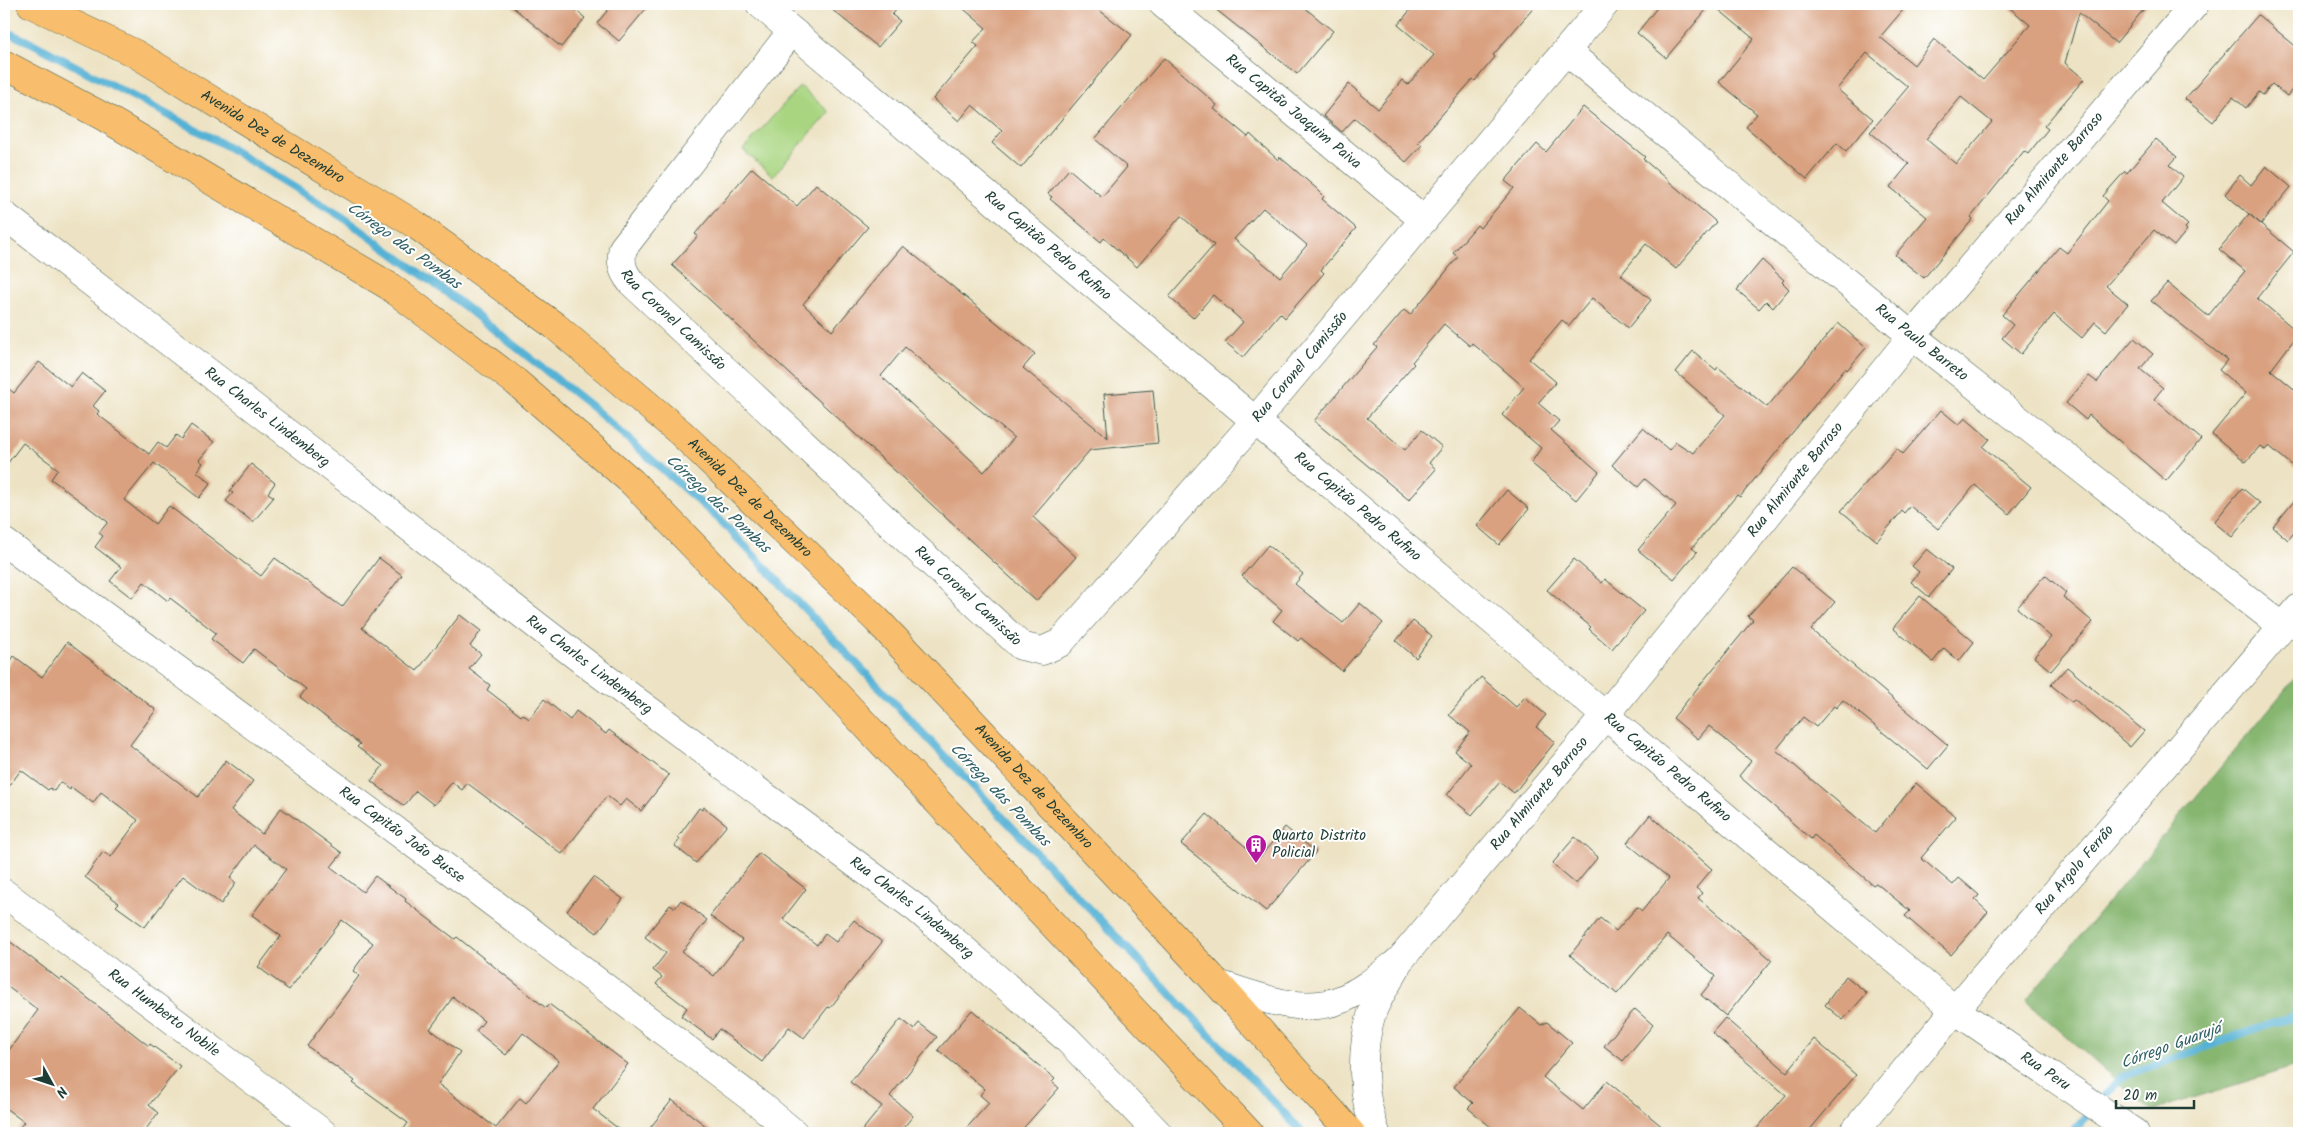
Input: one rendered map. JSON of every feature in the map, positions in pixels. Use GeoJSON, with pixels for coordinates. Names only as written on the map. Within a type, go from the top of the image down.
{"type":"FeatureCollection","features":[{"type":"Feature","properties":{"kind":"highway","name":"Avenida Dez de Dezembro"},"geometry":{"type":"LineString","coordinates":[[31,4],[136,54],[416,225],[555,326],[682,434],[877,620],[1218,984],[1351,1133]]}},
{"type":"Feature","properties":{"kind":"highway"},"geometry":{"type":"LineString","coordinates":[[4,64],[104,116],[389,286],[516,382],[632,482],[833,690],[1249,1133]]}},
{"type":"Feature","properties":{"kind":"street","name":"Rua Capitão Pedro Rufino"},"geometry":{"type":"LineString","coordinates":[[760,4],[1955,1010]]}},
{"type":"Feature","properties":{"kind":"street","name":"Rua Capitão Joaquim Paiva"},"geometry":{"type":"LineString","coordinates":[[1163,4],[1424,220]]}},
{"type":"Feature","properties":{"kind":"street","name":"Rua Coronel Camissão"},"geometry":{"type":"LineString","coordinates":[[792,31],[623,248],[621,256],[623,272],[638,289],[1021,646],[1042,651],[1060,643],[1255,421],[1605,4]]}},
{"type":"Feature","properties":{"kind":"street","name":"Rua Almirante Barroso"},"geometry":{"type":"LineString","coordinates":[[1376,1133],[1368,1112],[1363,1063],[1371,1015],[1400,960],[1605,716],[1912,336],[2195,4]]}},
{"type":"Feature","properties":{"kind":"street","name":"Rua Paulo Barreto"},"geometry":{"type":"LineString","coordinates":[[1566,51],[1912,336],[2291,618]]}},
{"type":"Feature","properties":{"kind":"street","name":"Rua Charles Lindemberg"},"geometry":{"type":"LineString","coordinates":[[4,215],[592,668],[917,909],[1066,1038],[1158,1133]]}},
{"type":"Feature","properties":{"kind":"street","name":"Rua Capitão João Busse"},"geometry":{"type":"LineString","coordinates":[[4,542],[479,892],[762,1106],[794,1133]]}},
{"type":"Feature","properties":{"kind":"street","name":"Rua Argolo Ferrão"},"geometry":{"type":"LineString","coordinates":[[1853,1133],[1955,1010],[2291,618]]}},
{"type":"Feature","properties":{"kind":"street","name":"Rua Humberto Nobile"},"geometry":{"type":"LineString","coordinates":[[4,893],[323,1133]]}},
{"type":"Feature","properties":{"kind":"street","name":"Rua Almirante Barroso"},"geometry":{"type":"LineString","coordinates":[[1218,984],[1274,1002],[1312,1005],[1341,1000],[1363,988],[1400,960]]}},
{"type":"Feature","properties":{"kind":"street","name":"Rua Peru"},"geometry":{"type":"LineString","coordinates":[[1955,1010],[2135,1133]]}},
{"type":"Feature","properties":{"kind":"green space"},"geometry":{"type":"Polygon","coordinates":[[[800,86],[829,112],[773,176],[743,150],[800,86]]]}},
{"type":"Feature","properties":{"kind":"green space"},"geometry":{"type":"Polygon","coordinates":[[[2299,673],[2299,1065],[2151,1111],[2026,1001],[2299,673]]]}},
{"type":"Feature","properties":{"kind":"building"},"geometry":{"type":"Polygon","coordinates":[[[509,4],[568,4],[585,18],[561,47],[509,4]]]}},
{"type":"Feature","properties":{"kind":"building"},"geometry":{"type":"Polygon","coordinates":[[[613,4],[650,4],[619,41],[597,23],[613,4]]]}},
{"type":"Feature","properties":{"kind":"building"},"geometry":{"type":"Polygon","coordinates":[[[825,4],[901,4],[892,15],[900,21],[878,47],[825,4]]]}},
{"type":"Feature","properties":{"kind":"building"},"geometry":{"type":"Polygon","coordinates":[[[958,4],[1091,4],[1132,35],[1021,168],[992,143],[1002,131],[972,105],[959,121],[933,99],[978,46],[973,42],[986,28],[958,4]]]}},
{"type":"Feature","properties":{"kind":"building"},"geometry":{"type":"Polygon","coordinates":[[[1209,4],[1300,4],[1333,31],[1297,74],[1209,4]]]}},
{"type":"Feature","properties":{"kind":"building"},"geometry":{"type":"Polygon","coordinates":[[[1415,4],[1537,4],[1493,55],[1495,57],[1475,81],[1473,79],[1418,142],[1422,145],[1406,162],[1355,118],[1342,132],[1323,116],[1349,84],[1378,109],[1402,80],[1408,85],[1434,55],[1398,25],[1415,4]]]}},
{"type":"Feature","properties":{"kind":"building"},"geometry":{"type":"Polygon","coordinates":[[[1660,4],[1711,4],[1666,58],[1637,33],[1660,4]]]}},
{"type":"Feature","properties":{"kind":"building"},"geometry":{"type":"Polygon","coordinates":[[[1712,4],[1908,4],[1880,37],[1914,65],[1934,39],[1983,80],[2030,25],[2005,4],[2148,4],[2116,43],[2079,13],[2065,63],[2084,79],[2044,126],[2048,129],[2028,154],[2024,151],[1971,217],[1973,219],[1924,278],[1895,255],[1927,217],[1890,187],[1909,164],[1870,132],[1908,87],[1867,53],[1837,89],[1873,119],[1846,151],[1837,143],[1807,179],[1746,127],[1757,114],[1719,82],[1754,39],[1712,4]],[[1961,97],[1926,139],[1956,164],[1992,122],[1961,97]]]}},
{"type":"Feature","properties":{"kind":"building"},"geometry":{"type":"Polygon","coordinates":[[[2258,15],[2299,49],[2299,81],[2287,96],[2272,84],[2263,95],[2259,92],[2246,108],[2233,97],[2213,122],[2185,99],[2258,15]]]}},
{"type":"Feature","properties":{"kind":"building"},"geometry":{"type":"Polygon","coordinates":[[[1164,58],[1217,105],[1214,109],[1248,137],[1250,134],[1278,160],[1280,157],[1324,196],[1322,199],[1356,228],[1321,270],[1324,273],[1285,318],[1280,313],[1243,357],[1225,342],[1243,322],[1213,295],[1193,318],[1169,297],[1214,245],[1181,216],[1137,267],[1104,238],[1101,242],[1050,199],[1052,197],[1048,194],[1069,169],[1102,197],[1127,167],[1095,139],[1164,58]],[[1263,208],[1234,239],[1280,277],[1307,245],[1263,208]]]}},
{"type":"Feature","properties":{"kind":"building"},"geometry":{"type":"Polygon","coordinates":[[[1583,107],[1645,157],[1643,159],[1716,222],[1676,269],[1646,244],[1621,275],[1651,300],[1628,328],[1592,298],[1569,326],[1562,320],[1529,359],[1556,382],[1538,403],[1559,421],[1551,430],[1599,472],[1576,500],[1531,463],[1541,448],[1502,415],[1524,387],[1472,343],[1470,346],[1444,324],[1412,362],[1414,364],[1367,418],[1405,450],[1422,430],[1442,447],[1429,463],[1436,469],[1409,500],[1314,421],[1377,347],[1374,345],[1404,310],[1410,315],[1458,257],[1453,253],[1477,225],[1480,228],[1514,188],[1505,181],[1537,144],[1546,152],[1583,107]]]}},
{"type":"Feature","properties":{"kind":"building"},"geometry":{"type":"Polygon","coordinates":[[[2156,139],[2177,157],[2170,165],[2183,177],[2162,203],[2188,225],[2185,228],[2187,230],[2174,246],[2154,230],[2106,286],[2128,304],[2106,331],[2095,322],[2082,338],[2054,314],[2021,354],[2002,338],[2013,325],[2002,315],[2059,247],[2067,253],[2108,201],[2103,196],[2125,171],[2127,173],[2156,139]]]}},
{"type":"Feature","properties":{"kind":"building"},"geometry":{"type":"Polygon","coordinates":[[[2266,166],[2291,187],[2261,224],[2225,194],[2240,175],[2251,185],[2266,166]]]}},
{"type":"Feature","properties":{"kind":"building"},"geometry":{"type":"Polygon","coordinates":[[[752,168],[797,206],[816,184],[868,227],[803,304],[832,331],[903,246],[1035,354],[1023,368],[1108,438],[1104,394],[1153,390],[1158,443],[1090,450],[1033,517],[1076,557],[1036,601],[672,265],[698,236],[695,234],[752,168]],[[905,347],[881,376],[984,472],[1014,438],[905,347]]]}},
{"type":"Feature","properties":{"kind":"building"},"geometry":{"type":"Polygon","coordinates":[[[2249,214],[2294,252],[2257,298],[2299,333],[2271,370],[2299,393],[2299,471],[2269,446],[2265,450],[2260,446],[2246,462],[2212,434],[2246,393],[2219,370],[2227,360],[2151,301],[2167,283],[2208,316],[2245,271],[2219,249],[2249,214]]]}},
{"type":"Feature","properties":{"kind":"building"},"geometry":{"type":"Polygon","coordinates":[[[1762,260],[1784,280],[1782,282],[1789,289],[1773,308],[1766,301],[1759,309],[1737,290],[1762,260]]]}},
{"type":"Feature","properties":{"kind":"building"},"geometry":{"type":"Polygon","coordinates":[[[1838,323],[1866,348],[1847,370],[1845,368],[1740,497],[1737,495],[1692,548],[1697,552],[1674,579],[1638,550],[1676,505],[1645,479],[1638,487],[1612,465],[1643,428],[1669,450],[1676,442],[1693,453],[1725,415],[1676,372],[1693,351],[1716,370],[1718,367],[1767,407],[1838,323]]]}},
{"type":"Feature","properties":{"kind":"building"},"geometry":{"type":"Polygon","coordinates":[[[2134,338],[2153,354],[2140,369],[2163,388],[2154,399],[2201,439],[2166,481],[2089,415],[2086,420],[2066,403],[2089,376],[2097,382],[2134,338]]]}},
{"type":"Feature","properties":{"kind":"building"},"geometry":{"type":"Polygon","coordinates":[[[39,362],[71,387],[82,373],[105,391],[93,406],[99,411],[97,414],[149,454],[158,442],[166,448],[176,435],[181,439],[191,425],[214,442],[199,460],[203,463],[197,472],[211,483],[199,498],[154,463],[124,500],[155,524],[169,506],[261,576],[275,558],[342,607],[379,558],[402,575],[362,628],[417,671],[460,615],[481,631],[470,646],[481,654],[469,669],[490,685],[487,690],[521,716],[523,714],[529,719],[544,699],[570,720],[576,711],[606,734],[609,730],[669,775],[641,811],[626,799],[620,806],[607,796],[562,854],[467,783],[462,790],[452,782],[434,805],[416,791],[404,806],[371,781],[383,766],[357,747],[360,744],[300,697],[306,689],[254,649],[243,663],[211,639],[216,633],[170,598],[168,601],[144,582],[132,598],[110,581],[121,567],[95,547],[103,536],[99,533],[108,522],[51,479],[58,469],[23,443],[4,468],[4,385],[14,393],[39,362]]]}},
{"type":"Feature","properties":{"kind":"building"},"geometry":{"type":"Polygon","coordinates":[[[1941,410],[1959,425],[1965,418],[1990,439],[1983,447],[2031,487],[2009,514],[1975,485],[1938,529],[1910,506],[1904,513],[1902,511],[1877,541],[1841,511],[1897,448],[1903,454],[1941,410]]]}},
{"type":"Feature","properties":{"kind":"building"},"geometry":{"type":"Polygon","coordinates":[[[251,464],[275,483],[268,493],[274,497],[253,522],[226,501],[233,493],[230,491],[251,464]]]}},
{"type":"Feature","properties":{"kind":"building"},"geometry":{"type":"Polygon","coordinates":[[[2242,488],[2260,503],[2232,537],[2214,522],[2242,488]]]}},
{"type":"Feature","properties":{"kind":"building"},"geometry":{"type":"Polygon","coordinates":[[[1507,490],[1529,509],[1499,545],[1477,526],[1507,490]]]}},
{"type":"Feature","properties":{"kind":"building"},"geometry":{"type":"Polygon","coordinates":[[[2299,495],[2299,527],[2288,540],[2273,527],[2299,495]]]}},
{"type":"Feature","properties":{"kind":"building"},"geometry":{"type":"Polygon","coordinates":[[[1268,545],[1303,574],[1295,584],[1343,623],[1360,603],[1383,623],[1342,671],[1301,638],[1298,641],[1273,621],[1282,610],[1242,576],[1268,545]]]}},
{"type":"Feature","properties":{"kind":"building"},"geometry":{"type":"Polygon","coordinates":[[[1927,549],[1952,569],[1929,597],[1911,582],[1919,572],[1912,566],[1927,549]]]}},
{"type":"Feature","properties":{"kind":"building"},"geometry":{"type":"Polygon","coordinates":[[[1574,559],[1602,583],[1605,579],[1644,611],[1612,649],[1589,629],[1591,627],[1547,590],[1574,559]]]}},
{"type":"Feature","properties":{"kind":"building"},"geometry":{"type":"Polygon","coordinates":[[[1792,567],[1835,602],[1811,630],[1948,745],[1928,769],[1843,700],[1836,708],[1834,706],[1816,727],[1803,717],[1776,750],[1875,833],[1916,783],[1956,817],[1921,858],[1953,885],[1959,878],[1979,895],[1975,900],[1988,912],[1951,955],[1905,916],[1910,911],[1876,883],[1873,885],[1814,835],[1811,839],[1739,776],[1751,761],[1709,726],[1698,739],[1673,718],[1753,620],[1748,616],[1792,567]]]}},
{"type":"Feature","properties":{"kind":"building"},"geometry":{"type":"Polygon","coordinates":[[[2045,575],[2066,593],[2063,597],[2093,622],[2051,671],[2034,657],[2051,637],[2017,608],[2045,575]]]}},
{"type":"Feature","properties":{"kind":"building"},"geometry":{"type":"Polygon","coordinates":[[[1920,596],[1974,642],[1959,661],[1944,648],[1933,662],[1893,628],[1920,596]]]}},
{"type":"Feature","properties":{"kind":"building"},"geometry":{"type":"Polygon","coordinates":[[[1413,621],[1432,636],[1416,658],[1396,641],[1413,621]]]}},
{"type":"Feature","properties":{"kind":"building"},"geometry":{"type":"Polygon","coordinates":[[[67,642],[156,710],[130,745],[198,797],[226,760],[253,781],[231,810],[262,834],[281,808],[342,853],[331,867],[363,892],[375,876],[455,939],[457,937],[546,1008],[549,1004],[628,1064],[593,1109],[624,1133],[401,1133],[408,1123],[353,1083],[355,1081],[307,1046],[359,976],[353,971],[373,943],[342,920],[289,990],[258,967],[281,936],[252,915],[286,869],[254,845],[230,878],[236,883],[221,904],[183,876],[145,927],[116,906],[119,903],[85,877],[103,852],[111,857],[138,820],[101,792],[93,803],[71,787],[70,790],[60,782],[54,791],[50,788],[48,790],[21,770],[4,793],[4,671],[14,656],[42,677],[67,642]],[[453,997],[430,1029],[460,1052],[438,1084],[496,1128],[520,1098],[526,1103],[559,1061],[523,1033],[506,1055],[476,1031],[484,1021],[453,997]]]}},
{"type":"Feature","properties":{"kind":"building"},"geometry":{"type":"Polygon","coordinates":[[[2067,667],[2144,731],[2130,747],[2074,699],[2072,702],[2051,685],[2067,667]]]}},
{"type":"Feature","properties":{"kind":"building"},"geometry":{"type":"Polygon","coordinates":[[[1481,677],[1516,707],[1525,697],[1546,715],[1536,727],[1555,742],[1514,793],[1500,782],[1472,815],[1447,795],[1471,764],[1455,751],[1470,732],[1449,715],[1481,677]]]}},
{"type":"Feature","properties":{"kind":"building"},"geometry":{"type":"Polygon","coordinates":[[[704,807],[727,825],[696,863],[675,846],[680,839],[678,837],[699,808],[702,810],[704,807]]]}},
{"type":"Feature","properties":{"kind":"building","name":"Quarto Distrito Policial"},"geometry":{"type":"Polygon","coordinates":[[[1207,814],[1259,858],[1285,827],[1316,852],[1266,911],[1181,844],[1207,814]]]}},
{"type":"Feature","properties":{"kind":"building"},"geometry":{"type":"Polygon","coordinates":[[[1650,815],[1712,869],[1696,888],[1702,893],[1698,898],[1772,960],[1726,1016],[1701,995],[1716,976],[1667,935],[1617,994],[1570,955],[1600,918],[1616,931],[1637,907],[1642,911],[1669,878],[1627,843],[1650,815]]]}},
{"type":"Feature","properties":{"kind":"building"},"geometry":{"type":"Polygon","coordinates":[[[1575,837],[1598,857],[1576,884],[1552,864],[1575,837]]]}},
{"type":"Feature","properties":{"kind":"building"},"geometry":{"type":"Polygon","coordinates":[[[759,853],[806,889],[783,919],[817,945],[825,934],[836,942],[854,920],[882,942],[804,1038],[789,1027],[762,1062],[719,1029],[712,1039],[681,1016],[687,1008],[656,984],[662,977],[653,970],[666,953],[645,937],[670,905],[675,908],[681,900],[707,920],[682,952],[714,976],[742,940],[710,916],[759,853]]]}},
{"type":"Feature","properties":{"kind":"building"},"geometry":{"type":"Polygon","coordinates":[[[593,877],[623,899],[597,933],[567,911],[593,877]]]}},
{"type":"Feature","properties":{"kind":"building"},"geometry":{"type":"Polygon","coordinates":[[[4,937],[60,980],[62,978],[149,1046],[150,1044],[180,1066],[149,1105],[158,1113],[143,1133],[15,1133],[24,1122],[4,1107],[4,1057],[38,1010],[4,984],[4,937]]]}},
{"type":"Feature","properties":{"kind":"building"},"geometry":{"type":"Polygon","coordinates":[[[1846,976],[1867,993],[1843,1020],[1825,1005],[1846,976]]]}},
{"type":"Feature","properties":{"kind":"building"},"geometry":{"type":"Polygon","coordinates":[[[1520,1008],[1541,1025],[1547,1022],[1572,1043],[1543,1077],[1583,1110],[1607,1081],[1670,1133],[1498,1133],[1468,1108],[1473,1103],[1454,1087],[1520,1008]]]}},
{"type":"Feature","properties":{"kind":"building"},"geometry":{"type":"Polygon","coordinates":[[[1635,1009],[1653,1025],[1623,1061],[1604,1046],[1635,1009]]]}},
{"type":"Feature","properties":{"kind":"building"},"geometry":{"type":"Polygon","coordinates":[[[972,1010],[1055,1079],[1052,1082],[1059,1088],[1019,1133],[962,1133],[989,1103],[980,1095],[985,1089],[938,1050],[972,1010]]]}},
{"type":"Feature","properties":{"kind":"building"},"geometry":{"type":"Polygon","coordinates":[[[1725,1018],[1787,1072],[1814,1039],[1856,1075],[1807,1133],[1753,1133],[1786,1095],[1712,1033],[1725,1018]]]}},
{"type":"Feature","properties":{"kind":"building"},"geometry":{"type":"Polygon","coordinates":[[[901,1019],[914,1029],[919,1023],[937,1037],[890,1096],[913,1116],[899,1133],[860,1133],[882,1106],[850,1082],[901,1019]]]}},
{"type":"Feature","properties":{"kind":"building"},"geometry":{"type":"Polygon","coordinates":[[[672,1100],[715,1133],[646,1133],[672,1100]]]}},
{"type":"Feature","properties":{"kind":"waterway","name":"Córrego das Pombas"},"geometry":{"type":"LineString","coordinates":[[4,31],[32,43],[223,144],[344,218],[454,298],[592,407],[721,521],[1303,1133]]}},
{"type":"Feature","properties":{"kind":"waterway","name":"Córrego Guarujá"},"geometry":{"type":"LineString","coordinates":[[2072,1133],[2121,1077],[2299,1014]]}},
{"type":"Feature","properties":{"kind":"place","name":"Quarto Distrito Policial"},"geometry":{"type":"Point","coordinates":[1256,864]}}]}
